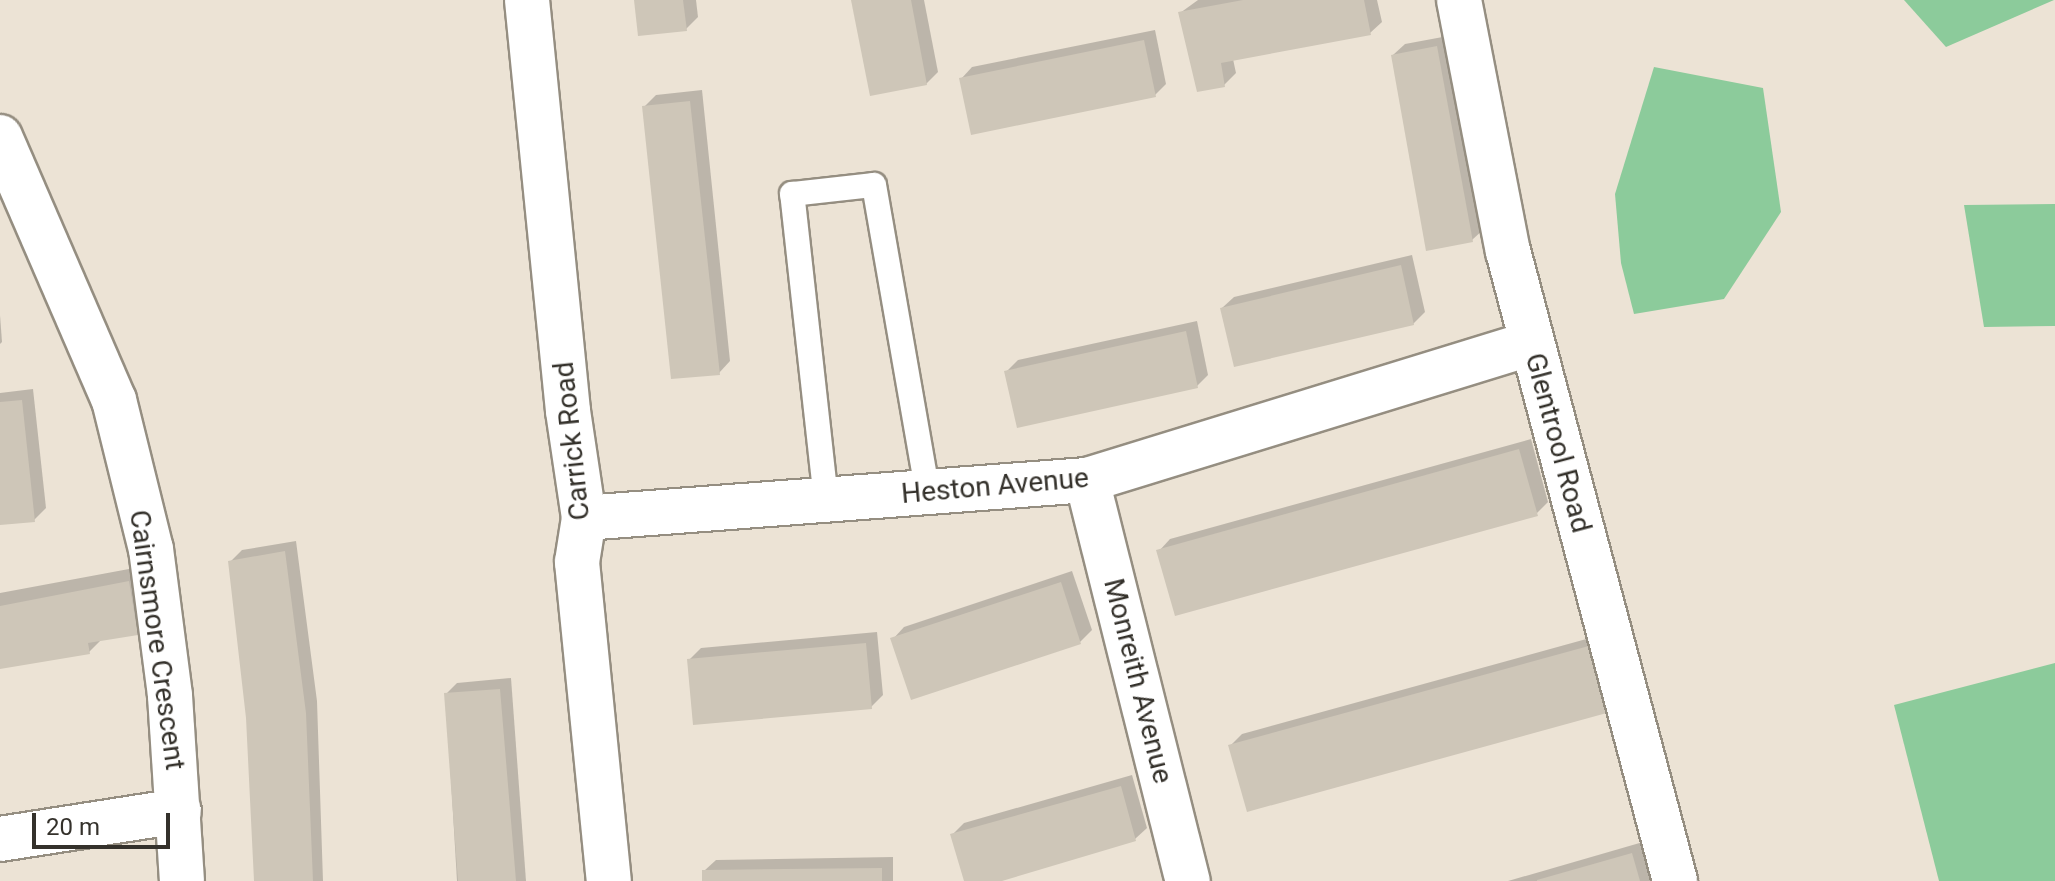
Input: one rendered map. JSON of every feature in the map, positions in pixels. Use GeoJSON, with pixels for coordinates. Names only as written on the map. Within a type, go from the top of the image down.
{"type":"FeatureCollection","features":[{"type":"Feature","properties":{"kind":"street","name":"Carrick Road"},"geometry":{"type":"LineString","coordinates":[[527,0],[568,411],[584,518],[577,562],[609,881]]}},
{"type":"Feature","properties":{"kind":"street","name":"Glentrool Road"},"geometry":{"type":"LineString","coordinates":[[1459,0],[1531,343],[1675,881]]}},
{"type":"Feature","properties":{"kind":"street","name":"Cairnsmore Crescent"},"geometry":{"type":"LineString","coordinates":[[0,137],[114,400],[151,549],[179,811],[182,881]]}},
{"type":"Feature","properties":{"kind":"street","name":"Heston Avenue"},"geometry":{"type":"LineString","coordinates":[[584,518],[1087,480],[1531,343]]}},
{"type":"Feature","properties":{"kind":"street","name":"Monreith Avenue"},"geometry":{"type":"LineString","coordinates":[[1087,480],[1188,881]]}},
{"type":"Feature","properties":{"kind":"street"},"geometry":{"type":"LineString","coordinates":[[0,839],[179,811]]}},
{"type":"Feature","properties":{"kind":"lane"},"geometry":{"type":"LineString","coordinates":[[826,500],[792,194],[874,185],[928,493]]}},
{"type":"Feature","properties":{"kind":"green space"},"geometry":{"type":"Polygon","coordinates":[[[1904,0],[2054,0],[1946,47],[1904,0]]]}},
{"type":"Feature","properties":{"kind":"green space"},"geometry":{"type":"Polygon","coordinates":[[[1654,67],[1763,88],[1781,212],[1724,299],[1634,314],[1621,263],[1615,194],[1654,67]]]}},
{"type":"Feature","properties":{"kind":"green space"},"geometry":{"type":"Polygon","coordinates":[[[2055,204],[2055,326],[1984,327],[1964,205],[2055,204]]]}},
{"type":"Feature","properties":{"kind":"green space"},"geometry":{"type":"Polygon","coordinates":[[[2055,663],[2055,881],[1939,881],[1894,705],[2055,663]]]}},
{"type":"Feature","properties":{"kind":"building"},"geometry":{"type":"Polygon","coordinates":[[[634,0],[683,0],[687,31],[638,36],[634,0]]]}},
{"type":"Feature","properties":{"kind":"building"},"geometry":{"type":"Polygon","coordinates":[[[851,0],[911,0],[927,85],[870,96],[851,0]]]}},
{"type":"Feature","properties":{"kind":"building"},"geometry":{"type":"Polygon","coordinates":[[[1243,0],[1364,0],[1371,35],[1221,63],[1225,87],[1197,92],[1178,12],[1243,0]]]}},
{"type":"Feature","properties":{"kind":"building"},"geometry":{"type":"Polygon","coordinates":[[[1144,40],[1156,97],[971,135],[959,78],[1144,40]]]}},
{"type":"Feature","properties":{"kind":"building"},"geometry":{"type":"Polygon","coordinates":[[[1437,46],[1473,242],[1426,251],[1391,55],[1437,46]]]}},
{"type":"Feature","properties":{"kind":"building"},"geometry":{"type":"Polygon","coordinates":[[[690,101],[720,375],[671,379],[642,106],[690,101]]]}},
{"type":"Feature","properties":{"kind":"building"},"geometry":{"type":"Polygon","coordinates":[[[1401,265],[1414,325],[1234,367],[1220,308],[1401,265]]]}},
{"type":"Feature","properties":{"kind":"building"},"geometry":{"type":"Polygon","coordinates":[[[1186,331],[1198,388],[1017,428],[1004,371],[1186,331]]]}},
{"type":"Feature","properties":{"kind":"building"},"geometry":{"type":"Polygon","coordinates":[[[22,400],[35,522],[0,525],[0,402],[22,400]]]}},
{"type":"Feature","properties":{"kind":"building"},"geometry":{"type":"Polygon","coordinates":[[[1519,449],[1538,516],[1175,616],[1156,550],[1519,449]]]}},
{"type":"Feature","properties":{"kind":"building"},"geometry":{"type":"Polygon","coordinates":[[[285,551],[306,713],[313,881],[254,881],[246,718],[228,561],[285,551]]]}},
{"type":"Feature","properties":{"kind":"building"},"geometry":{"type":"Polygon","coordinates":[[[129,581],[138,635],[88,643],[90,654],[0,669],[0,606],[129,581]]]}},
{"type":"Feature","properties":{"kind":"building"},"geometry":{"type":"Polygon","coordinates":[[[1061,582],[1081,644],[911,700],[890,638],[1061,582]]]}},
{"type":"Feature","properties":{"kind":"building"},"geometry":{"type":"Polygon","coordinates":[[[866,643],[872,709],[693,725],[687,659],[866,643]]]}},
{"type":"Feature","properties":{"kind":"building"},"geometry":{"type":"Polygon","coordinates":[[[1596,644],[1614,711],[1247,812],[1228,745],[1596,644]]]}},
{"type":"Feature","properties":{"kind":"building"},"geometry":{"type":"Polygon","coordinates":[[[500,689],[516,881],[458,881],[444,693],[500,689]]]}},
{"type":"Feature","properties":{"kind":"building"},"geometry":{"type":"Polygon","coordinates":[[[1121,786],[1136,841],[1002,881],[964,881],[950,834],[1121,786]]]}},
{"type":"Feature","properties":{"kind":"building"},"geometry":{"type":"Polygon","coordinates":[[[1632,853],[1640,881],[1537,881],[1537,880],[1632,853]]]}},
{"type":"Feature","properties":{"kind":"building"},"geometry":{"type":"Polygon","coordinates":[[[882,868],[882,881],[702,881],[702,870],[882,868]]]}}]}
